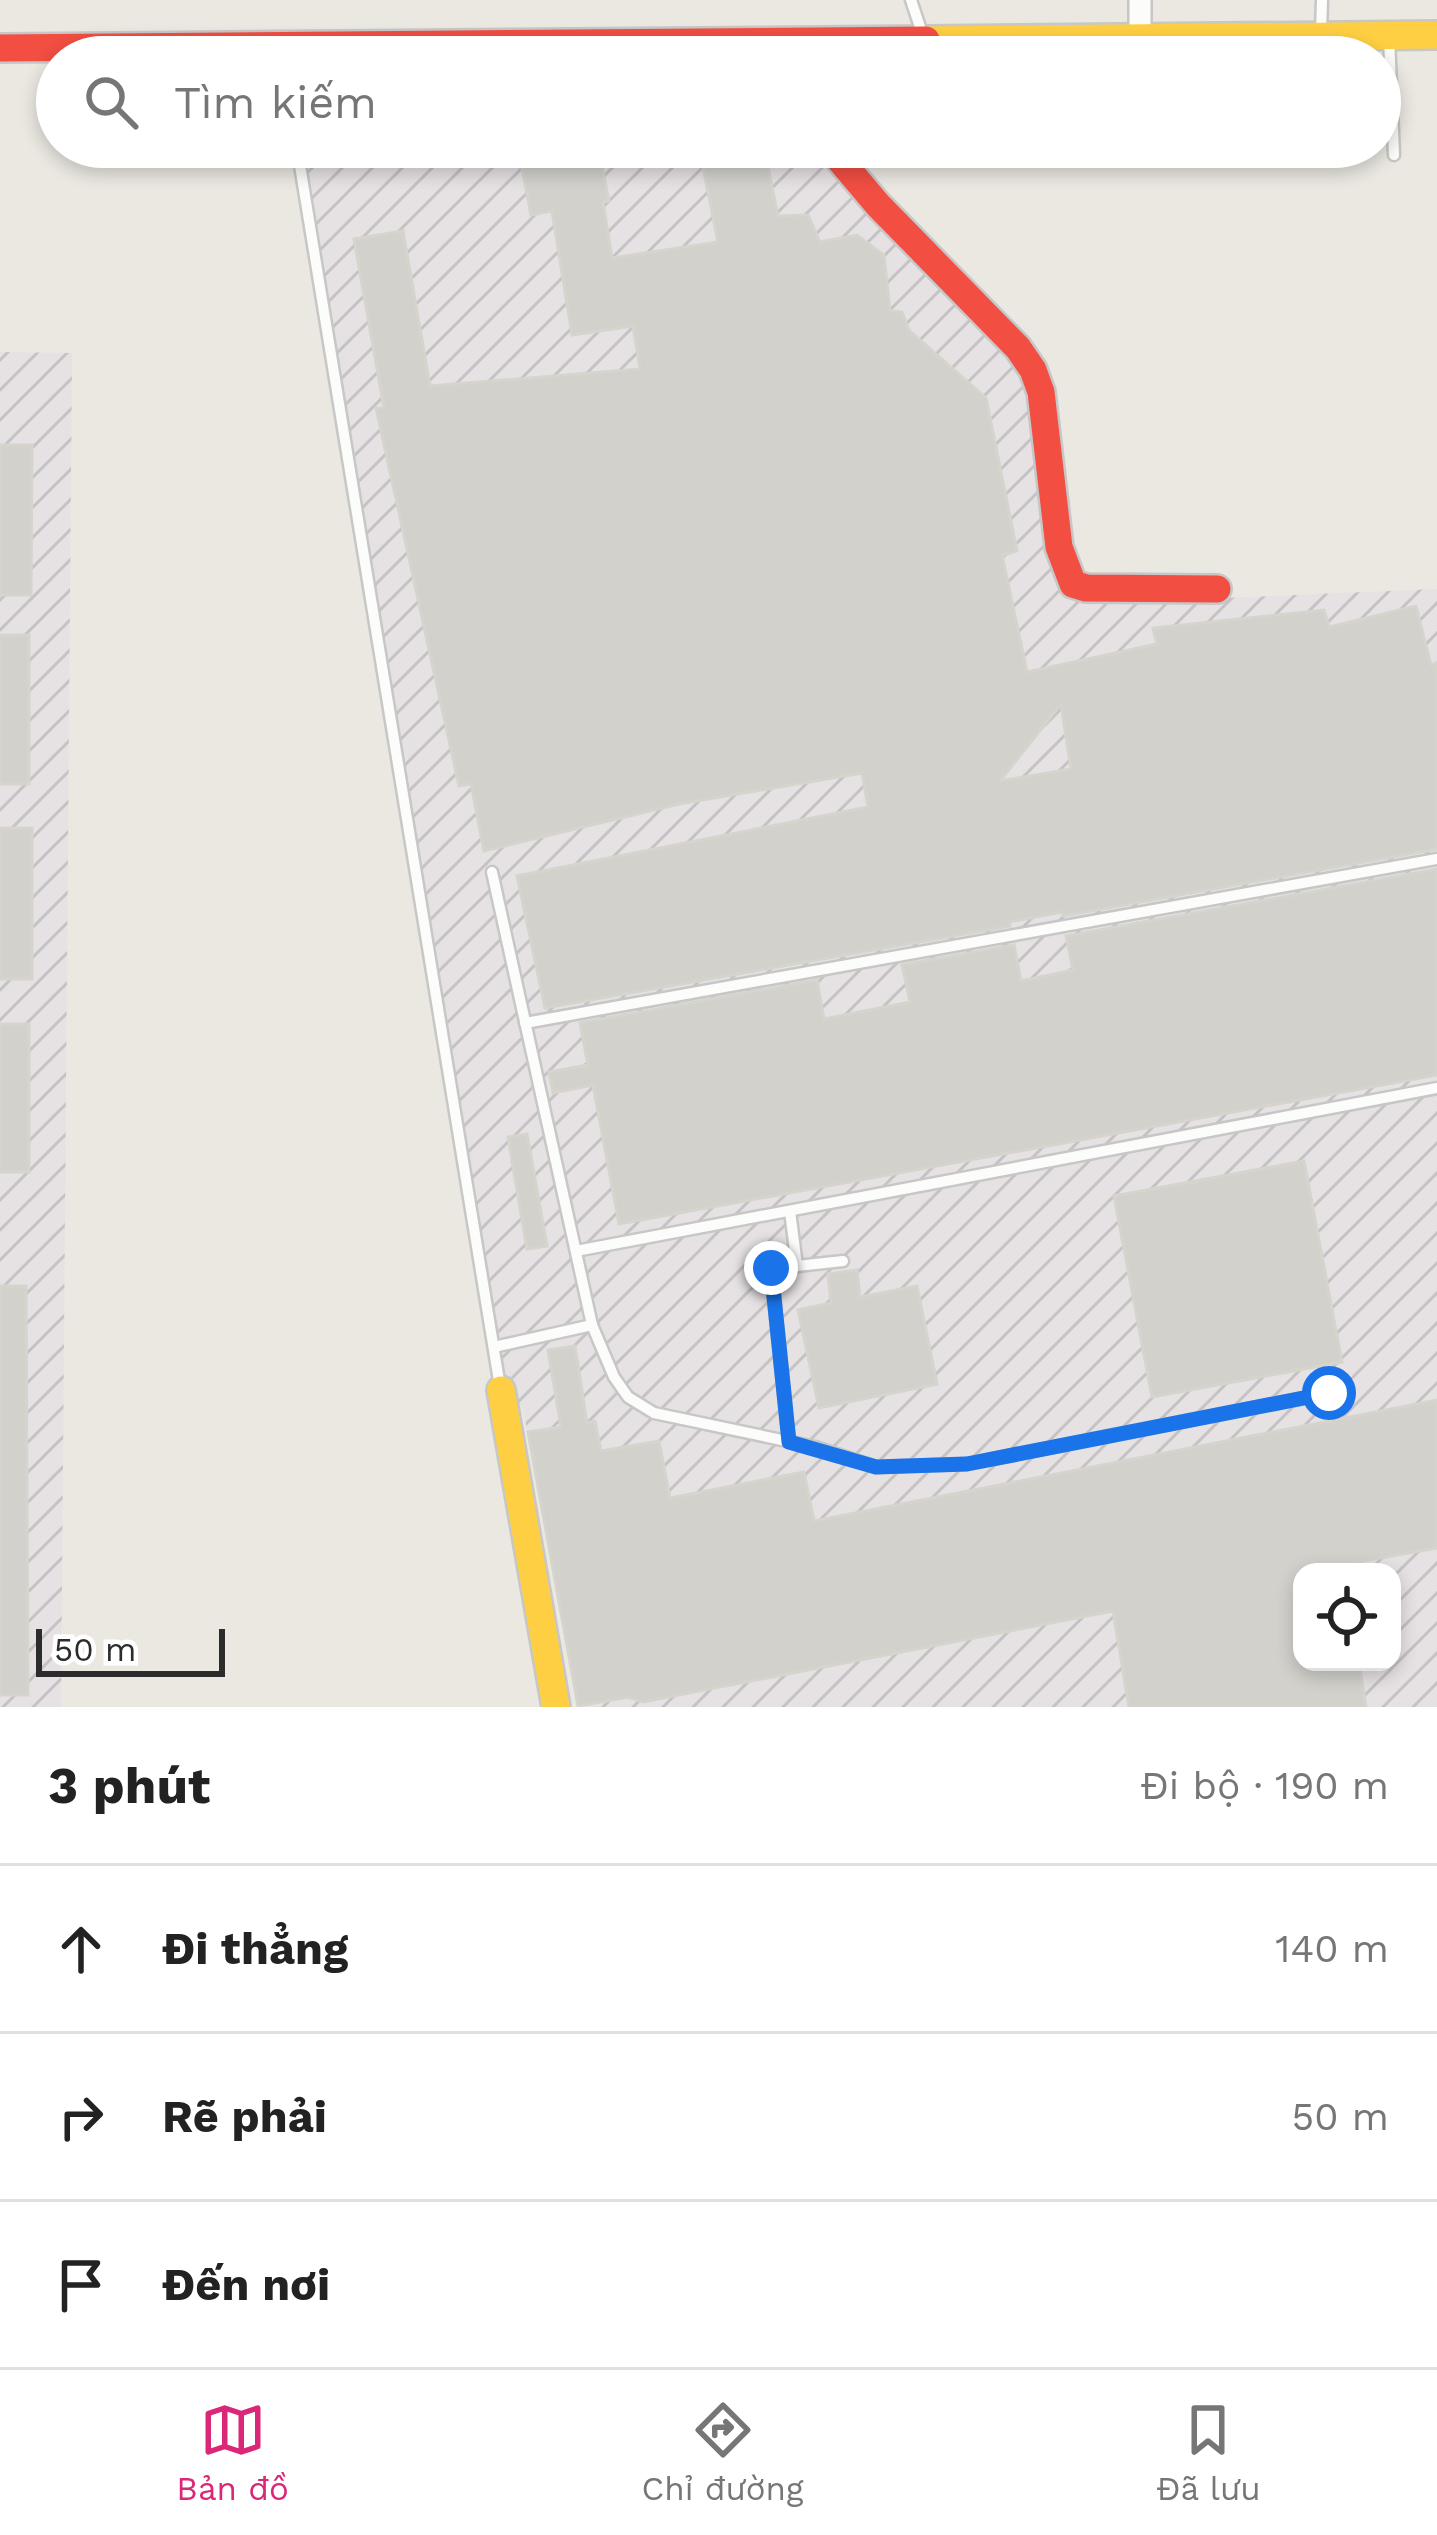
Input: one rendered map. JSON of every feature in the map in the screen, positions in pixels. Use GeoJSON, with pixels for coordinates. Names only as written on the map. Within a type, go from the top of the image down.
{"type":"FeatureCollection","features":[{"type":"Feature","properties":{"kind":"main road"},"geometry":{"type":"LineString","coordinates":[[1321,36],[1437,34]]}},
{"type":"Feature","properties":{"kind":"main road"},"geometry":{"type":"LineString","coordinates":[[0,48],[36,48]]}},
{"type":"Feature","properties":{"kind":"main road"},"geometry":{"type":"LineString","coordinates":[[847,168],[1034,370],[1041,392],[1059,547],[1073,584],[1086,589],[1217,590]]}},
{"type":"Feature","properties":{"kind":"main road"},"geometry":{"type":"LineString","coordinates":[[501,1390],[556,1707]]}},
{"type":"Feature","properties":{"kind":"street"},"geometry":{"type":"LineString","coordinates":[[1140,0],[1140,36]]}},
{"type":"Feature","properties":{"kind":"lane"},"geometry":{"type":"LineString","coordinates":[[911,0],[912,36]]}},
{"type":"Feature","properties":{"kind":"lane"},"geometry":{"type":"LineString","coordinates":[[1321,36],[1322,0]]}},
{"type":"Feature","properties":{"kind":"lane"},"geometry":{"type":"LineString","coordinates":[[300,168],[501,1390]]}},
{"type":"Feature","properties":{"kind":"lane"},"geometry":{"type":"LineString","coordinates":[[525,1023],[1437,860]]}},
{"type":"Feature","properties":{"kind":"lane"},"geometry":{"type":"LineString","coordinates":[[492,872],[592,1325],[614,1377],[628,1397],[653,1413],[789,1442],[876,1467],[967,1464],[1329,1393]]}},
{"type":"Feature","properties":{"kind":"lane"},"geometry":{"type":"LineString","coordinates":[[576,1251],[1437,1088]]}},
{"type":"Feature","properties":{"kind":"lane"},"geometry":{"type":"LineString","coordinates":[[790,1211],[797,1265]]}},
{"type":"Feature","properties":{"kind":"lane"},"geometry":{"type":"LineString","coordinates":[[789,1442],[771,1268],[843,1261]]}},
{"type":"Feature","properties":{"kind":"lane"},"geometry":{"type":"LineString","coordinates":[[494,1347],[592,1325]]}},
{"type":"Feature","properties":{"kind":"shaded area"},"geometry":{"type":"Polygon","coordinates":[[[300,168],[837,168],[1026,375],[1067,590],[1221,598],[1437,589],[1437,1707],[578,1707],[523,1409],[497,1370],[300,168]]]}},
{"type":"Feature","properties":{"kind":"shaded area"},"geometry":{"type":"Polygon","coordinates":[[[0,352],[72,353],[61,1707],[0,1707],[0,352]]]}},
{"type":"Feature","properties":{"kind":"building"},"geometry":{"type":"Polygon","coordinates":[[[522,168],[602,168],[612,258],[718,242],[703,168],[768,168],[778,216],[808,215],[820,242],[857,235],[884,255],[890,311],[902,312],[909,330],[986,398],[1017,551],[1002,555],[1027,672],[1157,644],[1153,628],[1324,610],[1329,627],[1416,606],[1431,665],[1437,663],[1437,849],[1063,916],[1062,912],[1009,922],[1010,926],[545,1008],[517,876],[868,807],[862,773],[679,804],[484,851],[471,784],[459,786],[376,408],[384,408],[354,239],[403,231],[430,386],[640,369],[633,326],[572,335],[552,211],[531,215],[522,168]],[[1061,704],[1000,781],[1071,769],[1061,704]]]}},
{"type":"Feature","properties":{"kind":"building"},"geometry":{"type":"Polygon","coordinates":[[[0,445],[32,445],[31,595],[0,595],[0,445]]]}},
{"type":"Feature","properties":{"kind":"building"},"geometry":{"type":"Polygon","coordinates":[[[0,635],[29,635],[29,784],[0,784],[0,635]]]}},
{"type":"Feature","properties":{"kind":"building"},"geometry":{"type":"Polygon","coordinates":[[[0,828],[32,828],[32,979],[0,979],[0,828]]]}},
{"type":"Feature","properties":{"kind":"building"},"geometry":{"type":"Polygon","coordinates":[[[1437,869],[1437,1075],[619,1224],[593,1085],[553,1093],[549,1072],[588,1065],[580,1023],[817,980],[824,1019],[910,1002],[902,965],[1014,945],[1021,981],[1073,970],[1066,936],[1437,869]]]}},
{"type":"Feature","properties":{"kind":"building"},"geometry":{"type":"Polygon","coordinates":[[[0,1024],[29,1024],[29,1172],[0,1172],[0,1024]]]}},
{"type":"Feature","properties":{"kind":"building"},"geometry":{"type":"Polygon","coordinates":[[[527,1134],[547,1246],[527,1249],[508,1137],[527,1134]]]}},
{"type":"Feature","properties":{"kind":"building"},"geometry":{"type":"Polygon","coordinates":[[[1304,1161],[1342,1362],[1152,1397],[1114,1196],[1304,1161]]]}},
{"type":"Feature","properties":{"kind":"building"},"geometry":{"type":"Polygon","coordinates":[[[857,1270],[860,1297],[917,1286],[937,1384],[819,1408],[798,1310],[831,1303],[828,1274],[857,1270]]]}},
{"type":"Feature","properties":{"kind":"building"},"geometry":{"type":"Polygon","coordinates":[[[0,1286],[26,1286],[28,1695],[0,1695],[0,1286]]]}},
{"type":"Feature","properties":{"kind":"building"},"geometry":{"type":"Polygon","coordinates":[[[575,1346],[587,1423],[595,1421],[601,1451],[659,1441],[670,1498],[804,1472],[814,1521],[1437,1400],[1437,1548],[1353,1563],[1293,1563],[1293,1671],[1360,1671],[1366,1707],[1129,1707],[1113,1611],[643,1702],[628,1697],[578,1706],[528,1432],[561,1427],[548,1350],[575,1346]]]}},
{"type":"Feature","properties":{"kind":"traffic: slow"},"geometry":{"type":"LineString","coordinates":[[1335,36],[1437,35]]}},
{"type":"Feature","properties":{"kind":"traffic: slow"},"geometry":{"type":"LineString","coordinates":[[501,1390],[556,1707]]}},
{"type":"Feature","properties":{"kind":"traffic: jam"},"geometry":{"type":"LineString","coordinates":[[0,48],[36,48]]}},
{"type":"Feature","properties":{"kind":"traffic: jam"},"geometry":{"type":"LineString","coordinates":[[847,168],[1018,348],[1033,370],[1041,392],[1059,547],[1073,584],[1217,589]]}},
{"type":"Feature","properties":{"kind":"route"},"geometry":{"type":"LineString","coordinates":[[771,1268],[789,1442],[876,1467],[967,1464],[1329,1393]]}}]}
